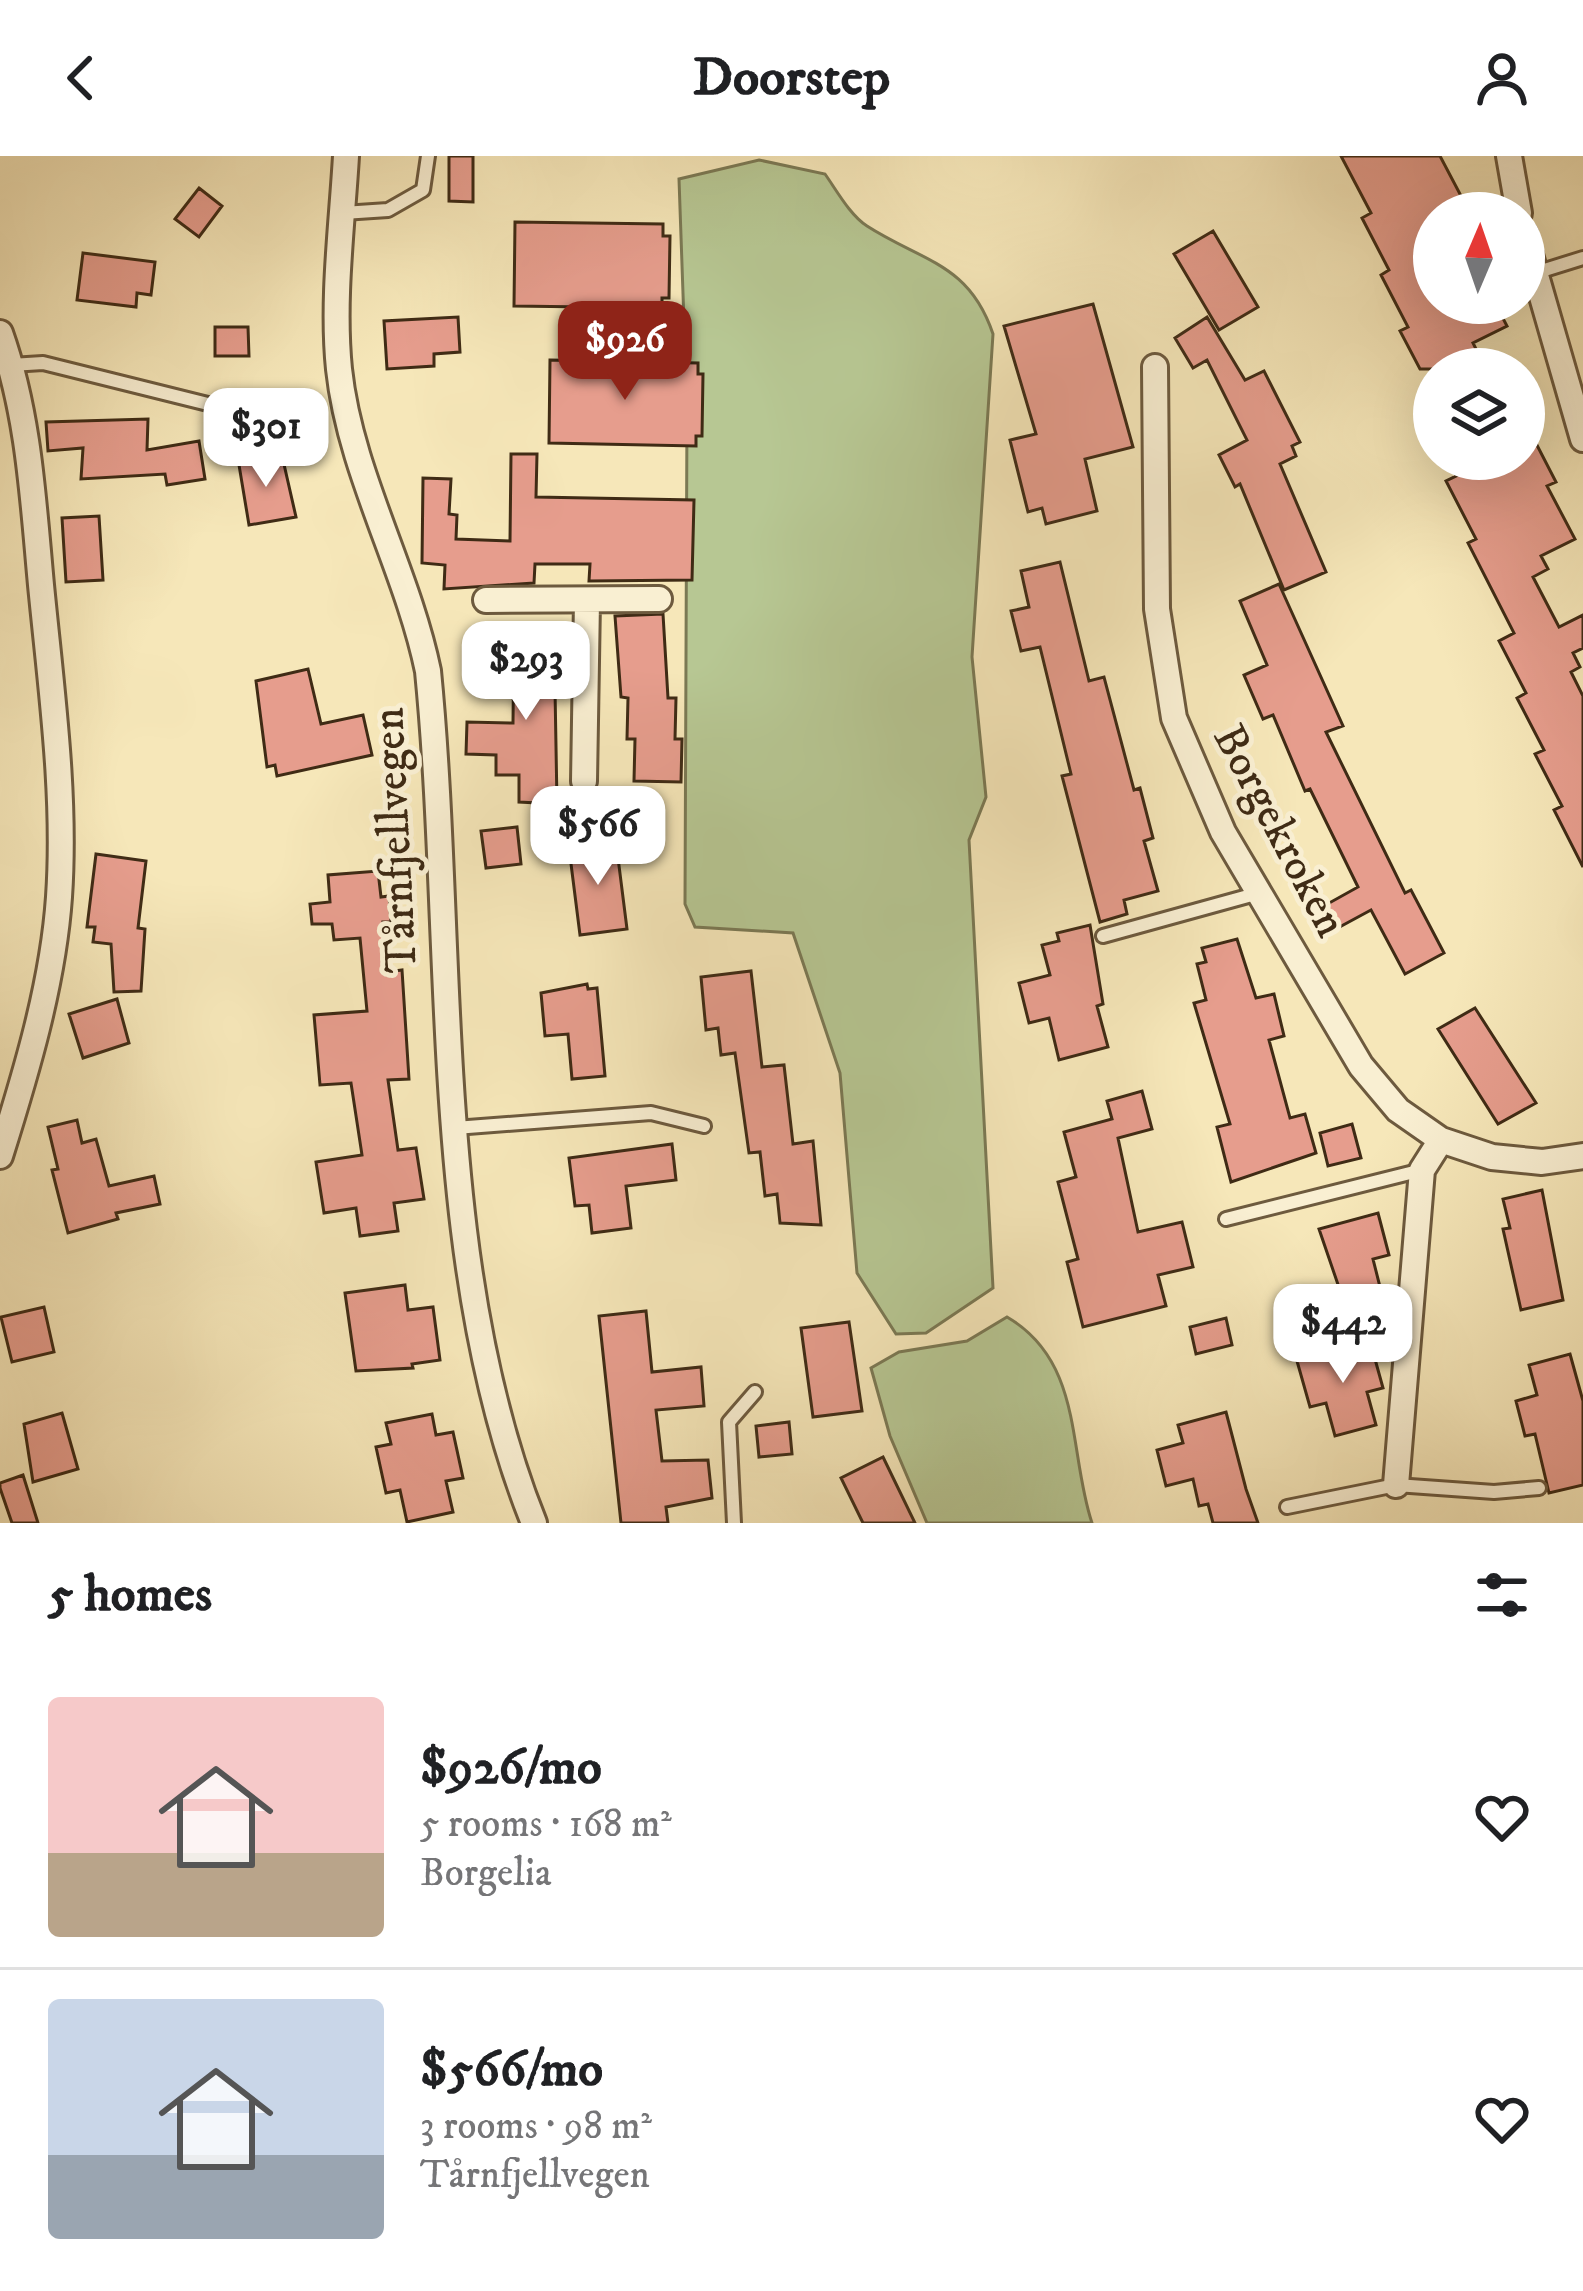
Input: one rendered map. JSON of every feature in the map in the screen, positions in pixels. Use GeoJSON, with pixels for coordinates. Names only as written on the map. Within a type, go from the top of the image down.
{"type":"FeatureCollection","features":[{"type":"Feature","properties":{"kind":"street","name":"Tårnfjellvegen"},"geometry":{"type":"LineString","coordinates":[[346,156],[339,371],[371,493],[417,618],[428,671],[454,1128],[484,1347],[534,1523]]}},
{"type":"Feature","properties":{"kind":"street"},"geometry":{"type":"LineString","coordinates":[[1509,156],[1515,192]]}},
{"type":"Feature","properties":{"kind":"street"},"geometry":{"type":"LineString","coordinates":[[1545,311],[1583,440]]}},
{"type":"Feature","properties":{"kind":"street"},"geometry":{"type":"LineString","coordinates":[[0,333],[11,364],[33,485],[60,831],[59,898],[29,1049],[0,1156]]}},
{"type":"Feature","properties":{"kind":"street","name":"Borgekroken"},"geometry":{"type":"LineString","coordinates":[[1155,367],[1157,609],[1174,718],[1223,832],[1361,1066],[1398,1110],[1441,1139],[1492,1157],[1542,1162],[1583,1156]]}},
{"type":"Feature","properties":{"kind":"street"},"geometry":{"type":"LineString","coordinates":[[486,600],[659,599]]}},
{"type":"Feature","properties":{"kind":"street"},"geometry":{"type":"LineString","coordinates":[[584,782],[587,602]]}},
{"type":"Feature","properties":{"kind":"street"},"geometry":{"type":"LineString","coordinates":[[0,1049],[29,1049]]}},
{"type":"Feature","properties":{"kind":"street"},"geometry":{"type":"LineString","coordinates":[[1396,1485],[1422,1170],[1441,1139]]}},
{"type":"Feature","properties":{"kind":"lane"},"geometry":{"type":"LineString","coordinates":[[343,213],[388,210],[408,202],[423,190],[428,156]]}},
{"type":"Feature","properties":{"kind":"lane"},"geometry":{"type":"LineString","coordinates":[[1545,270],[1583,258]]}},
{"type":"Feature","properties":{"kind":"lane"},"geometry":{"type":"LineString","coordinates":[[11,364],[44,362],[232,410],[260,412],[274,416],[284,431]]}},
{"type":"Feature","properties":{"kind":"lane"},"geometry":{"type":"LineString","coordinates":[[1103,936],[1260,893]]}},
{"type":"Feature","properties":{"kind":"lane"},"geometry":{"type":"LineString","coordinates":[[454,1128],[651,1113],[704,1126]]}},
{"type":"Feature","properties":{"kind":"lane"},"geometry":{"type":"LineString","coordinates":[[1226,1219],[1422,1170]]}},
{"type":"Feature","properties":{"kind":"lane"},"geometry":{"type":"LineString","coordinates":[[734,1523],[728,1422],[755,1392]]}},
{"type":"Feature","properties":{"kind":"lane"},"geometry":{"type":"LineString","coordinates":[[1287,1507],[1396,1485],[1493,1492],[1539,1488]]}},
{"type":"Feature","properties":{"kind":"green space"},"geometry":{"type":"Polygon","coordinates":[[[759,160],[825,174],[861,221],[957,278],[983,310],[993,334],[972,657],[986,797],[969,840],[993,1288],[926,1333],[896,1334],[857,1273],[840,1073],[793,933],[695,927],[685,904],[687,408],[679,179],[759,160]]]}},
{"type":"Feature","properties":{"kind":"green space"},"geometry":{"type":"Polygon","coordinates":[[[1007,1317],[1032,1336],[1061,1383],[1092,1523],[927,1523],[890,1436],[871,1368],[899,1352],[967,1341],[1007,1317]]]}},
{"type":"Feature","properties":{"kind":"building"},"geometry":{"type":"Polygon","coordinates":[[[449,156],[473,156],[473,202],[449,201],[449,156]]]}},
{"type":"Feature","properties":{"kind":"building"},"geometry":{"type":"Polygon","coordinates":[[[1341,156],[1440,156],[1459,192],[1413,192],[1413,324],[1507,326],[1473,343],[1476,348],[1413,348],[1413,356],[1400,331],[1408,327],[1381,275],[1389,270],[1362,218],[1371,213],[1341,156]]]}},
{"type":"Feature","properties":{"kind":"building"},"geometry":{"type":"Polygon","coordinates":[[[199,188],[222,206],[199,237],[175,219],[199,188]]]}},
{"type":"Feature","properties":{"kind":"building"},"geometry":{"type":"Polygon","coordinates":[[[515,222],[663,224],[663,236],[670,236],[669,298],[662,298],[662,308],[514,306],[515,222]]]}},
{"type":"Feature","properties":{"kind":"building"},"geometry":{"type":"Polygon","coordinates":[[[1213,231],[1258,307],[1219,330],[1174,254],[1213,231]]]}},
{"type":"Feature","properties":{"kind":"building"},"geometry":{"type":"Polygon","coordinates":[[[83,253],[155,262],[151,295],[137,293],[136,307],[77,300],[83,253]]]}},
{"type":"Feature","properties":{"kind":"building"},"geometry":{"type":"Polygon","coordinates":[[[1093,304],[1133,447],[1085,459],[1097,511],[1046,524],[1042,508],[1028,512],[1010,440],[1036,434],[1004,326],[1093,304]]]}},
{"type":"Feature","properties":{"kind":"building"},"geometry":{"type":"Polygon","coordinates":[[[458,317],[460,352],[434,354],[434,366],[387,369],[384,321],[458,317]]]}},
{"type":"Feature","properties":{"kind":"building"},"geometry":{"type":"Polygon","coordinates":[[[1207,317],[1245,380],[1264,371],[1300,442],[1292,446],[1296,456],[1280,464],[1326,572],[1284,590],[1240,484],[1235,487],[1219,455],[1247,440],[1207,360],[1193,368],[1175,338],[1207,317]]]}},
{"type":"Feature","properties":{"kind":"building"},"geometry":{"type":"Polygon","coordinates":[[[215,327],[248,327],[249,356],[215,356],[215,327]]]}},
{"type":"Feature","properties":{"kind":"building"},"geometry":{"type":"Polygon","coordinates":[[[550,360],[698,363],[698,374],[703,374],[702,436],[696,436],[696,446],[549,443],[550,360]]]}},
{"type":"Feature","properties":{"kind":"building"},"geometry":{"type":"Polygon","coordinates":[[[148,419],[147,450],[199,441],[205,479],[167,485],[165,474],[81,479],[83,448],[48,451],[46,422],[148,419]]]}},
{"type":"Feature","properties":{"kind":"building"},"geometry":{"type":"Polygon","coordinates":[[[265,454],[266,463],[283,460],[296,517],[249,525],[238,459],[265,454]]]}},
{"type":"Feature","properties":{"kind":"building"},"geometry":{"type":"Polygon","coordinates":[[[511,454],[537,454],[536,497],[694,500],[692,580],[589,581],[590,564],[535,564],[534,583],[444,589],[445,565],[422,563],[423,478],[451,479],[449,514],[457,515],[456,539],[510,541],[511,454]]]}},
{"type":"Feature","properties":{"kind":"building"},"geometry":{"type":"Polygon","coordinates":[[[1545,461],[1556,482],[1547,486],[1575,539],[1541,556],[1548,569],[1533,577],[1559,627],[1583,615],[1583,648],[1573,653],[1580,667],[1571,672],[1583,696],[1583,867],[1554,810],[1562,806],[1535,754],[1544,750],[1517,698],[1526,693],[1499,641],[1514,633],[1468,543],[1476,539],[1446,481],[1545,480],[1545,461]]]}},
{"type":"Feature","properties":{"kind":"building"},"geometry":{"type":"Polygon","coordinates":[[[99,516],[103,580],[66,582],[62,518],[99,516]]]}},
{"type":"Feature","properties":{"kind":"building"},"geometry":{"type":"Polygon","coordinates":[[[1060,562],[1089,681],[1104,677],[1134,790],[1140,788],[1153,838],[1144,841],[1158,891],[1124,900],[1127,914],[1100,922],[1062,776],[1071,774],[1040,647],[1021,651],[1011,611],[1029,607],[1021,571],[1060,562]]]}},
{"type":"Feature","properties":{"kind":"building"},"geometry":{"type":"Polygon","coordinates":[[[1279,584],[1343,726],[1326,732],[1405,893],[1411,890],[1444,953],[1405,974],[1371,910],[1334,930],[1322,907],[1358,887],[1310,789],[1305,791],[1273,715],[1263,719],[1244,675],[1267,665],[1240,601],[1279,584]]]}},
{"type":"Feature","properties":{"kind":"building"},"geometry":{"type":"Polygon","coordinates":[[[663,614],[668,698],[676,698],[675,739],[682,739],[681,782],[634,781],[635,739],[627,739],[628,698],[621,697],[615,616],[663,614]]]}},
{"type":"Feature","properties":{"kind":"building"},"geometry":{"type":"Polygon","coordinates":[[[514,632],[554,632],[557,804],[519,802],[519,775],[496,775],[496,755],[466,754],[467,722],[513,723],[514,632]]]}},
{"type":"Feature","properties":{"kind":"building"},"geometry":{"type":"Polygon","coordinates":[[[308,669],[321,724],[363,715],[372,755],[277,776],[275,765],[267,767],[256,681],[308,669]]]}},
{"type":"Feature","properties":{"kind":"building"},"geometry":{"type":"Polygon","coordinates":[[[517,827],[521,864],[486,868],[481,831],[517,827]]]}},
{"type":"Feature","properties":{"kind":"building"},"geometry":{"type":"Polygon","coordinates":[[[616,842],[627,929],[580,935],[569,848],[616,842]]]}},
{"type":"Feature","properties":{"kind":"building"},"geometry":{"type":"Polygon","coordinates":[[[96,854],[146,861],[138,928],[145,929],[141,991],[114,992],[111,944],[93,942],[95,927],[87,927],[96,854]]]}},
{"type":"Feature","properties":{"kind":"building"},"geometry":{"type":"Polygon","coordinates":[[[378,871],[381,897],[389,896],[391,922],[383,922],[387,972],[402,970],[409,1079],[388,1080],[398,1150],[416,1148],[424,1199],[394,1203],[398,1231],[360,1236],[356,1208],[324,1213],[316,1162],[362,1155],[351,1083],[320,1085],[314,1015],[367,1011],[360,938],[334,940],[332,924],[312,924],[310,904],[330,902],[328,875],[378,871]]]}},
{"type":"Feature","properties":{"kind":"building"},"geometry":{"type":"Polygon","coordinates":[[[1090,925],[1103,1004],[1097,1006],[1108,1047],[1059,1060],[1049,1018],[1029,1023],[1019,983],[1050,975],[1042,945],[1059,941],[1057,933],[1090,925]]]}},
{"type":"Feature","properties":{"kind":"building"},"geometry":{"type":"Polygon","coordinates":[[[1237,939],[1256,998],[1274,994],[1284,1036],[1269,1040],[1290,1118],[1305,1114],[1316,1153],[1231,1182],[1217,1127],[1230,1124],[1194,1003],[1206,1000],[1197,964],[1206,962],[1202,948],[1237,939]]]}},
{"type":"Feature","properties":{"kind":"building"},"geometry":{"type":"Polygon","coordinates":[[[751,971],[762,1067],[784,1065],[793,1144],[813,1141],[821,1225],[780,1223],[777,1194],[765,1196],[760,1152],[749,1153],[735,1053],[721,1055],[718,1028],[706,1030],[701,977],[751,971]]]}},
{"type":"Feature","properties":{"kind":"building"},"geometry":{"type":"Polygon","coordinates":[[[587,984],[588,989],[597,988],[605,1076],[572,1079],[568,1034],[545,1036],[541,993],[587,984]]]}},
{"type":"Feature","properties":{"kind":"building"},"geometry":{"type":"Polygon","coordinates":[[[117,999],[129,1043],[83,1058],[69,1014],[117,999]]]}},
{"type":"Feature","properties":{"kind":"building"},"geometry":{"type":"Polygon","coordinates":[[[1475,1008],[1536,1103],[1498,1124],[1438,1029],[1475,1008]]]}},
{"type":"Feature","properties":{"kind":"building"},"geometry":{"type":"Polygon","coordinates":[[[1142,1091],[1152,1129],[1118,1138],[1138,1232],[1182,1222],[1193,1267],[1158,1275],[1166,1306],[1083,1327],[1067,1262],[1078,1259],[1058,1182],[1076,1177],[1064,1132],[1112,1119],[1107,1101],[1142,1091]]]}},
{"type":"Feature","properties":{"kind":"building"},"geometry":{"type":"Polygon","coordinates":[[[77,1120],[82,1143],[96,1139],[109,1186],[154,1176],[160,1204],[116,1213],[118,1219],[68,1233],[52,1170],[58,1169],[48,1127],[77,1120]]]}},
{"type":"Feature","properties":{"kind":"building"},"geometry":{"type":"Polygon","coordinates":[[[1352,1124],[1361,1158],[1328,1166],[1320,1133],[1352,1124]]]}},
{"type":"Feature","properties":{"kind":"building"},"geometry":{"type":"Polygon","coordinates":[[[672,1144],[676,1180],[626,1186],[631,1228],[592,1233],[589,1205],[575,1206],[569,1158],[672,1144]]]}},
{"type":"Feature","properties":{"kind":"building"},"geometry":{"type":"Polygon","coordinates":[[[1542,1190],[1563,1300],[1521,1310],[1503,1229],[1510,1228],[1503,1199],[1542,1190]]]}},
{"type":"Feature","properties":{"kind":"building"},"geometry":{"type":"Polygon","coordinates":[[[1378,1213],[1389,1255],[1373,1259],[1382,1295],[1345,1305],[1319,1229],[1378,1213]]]}},
{"type":"Feature","properties":{"kind":"building"},"geometry":{"type":"Polygon","coordinates":[[[405,1285],[408,1310],[433,1307],[440,1360],[412,1364],[413,1368],[356,1371],[345,1293],[405,1285]]]}},
{"type":"Feature","properties":{"kind":"building"},"geometry":{"type":"Polygon","coordinates":[[[44,1307],[54,1352],[12,1362],[1,1317],[44,1307]]]}},
{"type":"Feature","properties":{"kind":"building"},"geometry":{"type":"Polygon","coordinates":[[[646,1311],[652,1372],[701,1367],[704,1406],[656,1410],[662,1461],[708,1460],[712,1498],[666,1507],[668,1523],[621,1523],[599,1316],[646,1311]]]}},
{"type":"Feature","properties":{"kind":"building"},"geometry":{"type":"Polygon","coordinates":[[[1226,1318],[1232,1345],[1196,1354],[1190,1327],[1226,1318]]]}},
{"type":"Feature","properties":{"kind":"building"},"geometry":{"type":"Polygon","coordinates":[[[849,1322],[862,1411],[813,1417],[801,1328],[849,1322]]]}},
{"type":"Feature","properties":{"kind":"building"},"geometry":{"type":"Polygon","coordinates":[[[1370,1341],[1383,1388],[1367,1392],[1376,1425],[1335,1436],[1326,1403],[1310,1407],[1297,1361],[1370,1341]]]}},
{"type":"Feature","properties":{"kind":"building"},"geometry":{"type":"Polygon","coordinates":[[[1570,1354],[1583,1401],[1583,1485],[1549,1493],[1535,1434],[1525,1436],[1516,1401],[1537,1395],[1529,1365],[1570,1354]]]}},
{"type":"Feature","properties":{"kind":"building"},"geometry":{"type":"Polygon","coordinates":[[[1226,1412],[1258,1523],[1213,1523],[1208,1504],[1199,1506],[1193,1479],[1166,1486],[1157,1450],[1183,1443],[1178,1425],[1226,1412]]]}},
{"type":"Feature","properties":{"kind":"building"},"geometry":{"type":"Polygon","coordinates":[[[62,1413],[78,1469],[33,1482],[24,1424],[62,1413]]]}},
{"type":"Feature","properties":{"kind":"building"},"geometry":{"type":"Polygon","coordinates":[[[432,1414],[436,1435],[453,1432],[463,1478],[446,1481],[453,1512],[407,1522],[400,1490],[386,1493],[376,1447],[391,1444],[386,1423],[432,1414]]]}},
{"type":"Feature","properties":{"kind":"building"},"geometry":{"type":"Polygon","coordinates":[[[789,1422],[792,1454],[759,1457],[756,1426],[789,1422]]]}},
{"type":"Feature","properties":{"kind":"building"},"geometry":{"type":"Polygon","coordinates":[[[883,1457],[915,1523],[863,1523],[841,1478],[883,1457]]]}},
{"type":"Feature","properties":{"kind":"building"},"geometry":{"type":"Polygon","coordinates":[[[23,1475],[38,1523],[12,1523],[0,1488],[0,1483],[23,1475]]]}}]}
